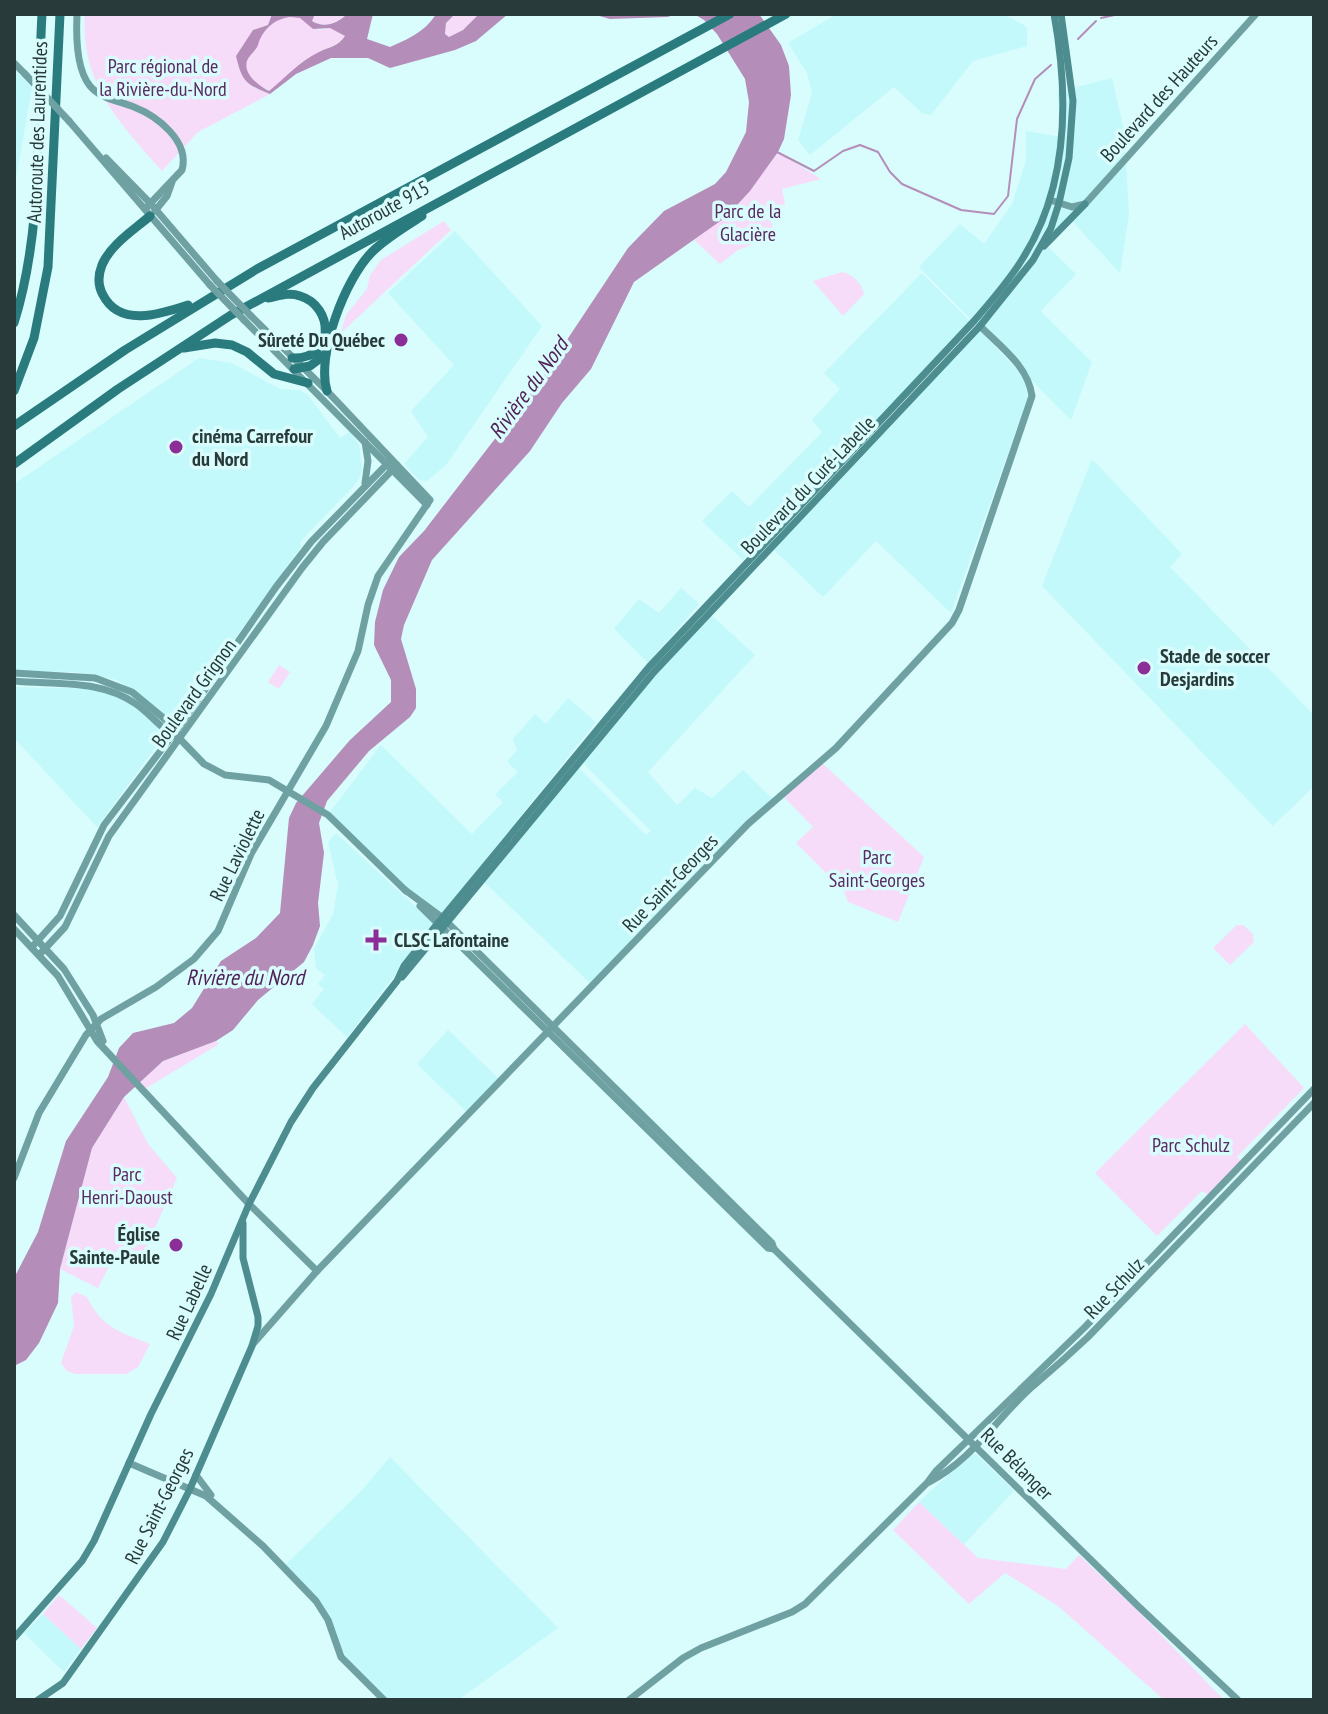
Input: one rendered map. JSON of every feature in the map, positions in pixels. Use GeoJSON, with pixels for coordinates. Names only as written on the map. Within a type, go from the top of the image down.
{"type":"FeatureCollection","features":[{"type":"Feature","properties":{"kind":"highway","name":"Autoroute des Laurentides"},"geometry":{"type":"LineString","coordinates":[[14,323],[25,281],[32,230],[42,14]]}},
{"type":"Feature","properties":{"kind":"highway","name":"Autoroute des Laurentides"},"geometry":{"type":"LineString","coordinates":[[14,391],[34,338],[48,267],[60,14]]}},
{"type":"Feature","properties":{"kind":"highway","name":"Autoroute 915"},"geometry":{"type":"LineString","coordinates":[[14,426],[206,299],[297,246],[730,14]]}},
{"type":"Feature","properties":{"kind":"highway","name":"Autoroute 915"},"geometry":{"type":"LineString","coordinates":[[14,464],[177,349],[257,300],[786,14]]}},
{"type":"Feature","properties":{"kind":"highway"},"geometry":{"type":"LineString","coordinates":[[327,391],[323,372],[326,354],[348,290],[368,257],[393,235],[466,186]]}},
{"type":"Feature","properties":{"kind":"highway"},"geometry":{"type":"LineString","coordinates":[[150,210],[103,262],[99,284],[106,300],[120,312],[146,316],[206,299]]}},
{"type":"Feature","properties":{"kind":"highway"},"geometry":{"type":"LineString","coordinates":[[257,300],[294,295],[310,301],[319,311],[325,332],[321,347],[310,357],[292,358]]}},
{"type":"Feature","properties":{"kind":"highway"},"geometry":{"type":"LineString","coordinates":[[177,349],[212,343],[232,345],[247,352],[274,374],[308,383]]}},
{"type":"Feature","properties":{"kind":"highway"},"geometry":{"type":"LineString","coordinates":[[298,368],[315,363],[326,354]]}},
{"type":"Feature","properties":{"kind":"main road","name":"Boulevard du Curé-Labelle"},"geometry":{"type":"LineString","coordinates":[[443,923],[654,672],[899,407],[1002,288],[1029,249],[1050,200],[1064,129],[1064,79],[1054,14]]}},
{"type":"Feature","properties":{"kind":"main road","name":"Boulevard du Curé-Labelle"},"geometry":{"type":"LineString","coordinates":[[899,407],[980,326],[1033,260],[1051,228],[1069,158],[1073,101],[1061,14]]}},
{"type":"Feature","properties":{"kind":"main road"},"geometry":{"type":"LineString","coordinates":[[1033,260],[1085,204]]}},
{"type":"Feature","properties":{"kind":"main road","name":"Rue Labelle"},"geometry":{"type":"LineString","coordinates":[[14,1638],[82,1561],[94,1541],[243,1216],[306,1098],[397,981],[404,966],[443,923]]}},
{"type":"Feature","properties":{"kind":"main road","name":"Rue Saint-Georges"},"geometry":{"type":"LineString","coordinates":[[38,1700],[63,1683],[163,1542],[189,1491],[252,1346],[258,1317],[246,1271],[243,1216]]}},
{"type":"Feature","properties":{"kind":"main road"},"geometry":{"type":"LineString","coordinates":[[223,1265],[233,1260],[246,1271]]}},
{"type":"Feature","properties":{"kind":"street"},"geometry":{"type":"LineString","coordinates":[[77,14],[79,50],[87,83],[98,94],[151,115],[175,137],[182,151],[184,163],[167,196],[150,210]]}},
{"type":"Feature","properties":{"kind":"street","name":"Boulevard des Hauteurs"},"geometry":{"type":"LineString","coordinates":[[1085,204],[1256,14]]}},
{"type":"Feature","properties":{"kind":"street"},"geometry":{"type":"LineString","coordinates":[[14,63],[214,283],[298,368],[327,391],[392,464]]}},
{"type":"Feature","properties":{"kind":"street"},"geometry":{"type":"LineString","coordinates":[[1050,200],[1075,207],[1085,204]]}},
{"type":"Feature","properties":{"kind":"street"},"geometry":{"type":"LineString","coordinates":[[247,318],[292,358],[308,383],[365,442],[392,464]]}},
{"type":"Feature","properties":{"kind":"street","name":"Rue Saint-Georges"},"geometry":{"type":"LineString","coordinates":[[252,1346],[317,1271],[748,824],[836,748],[952,623],[1032,396],[1030,381],[1023,370],[980,326]]}},
{"type":"Feature","properties":{"kind":"street"},"geometry":{"type":"LineString","coordinates":[[365,442],[368,461],[365,485]]}},
{"type":"Feature","properties":{"kind":"street","name":"Boulevard Grignon"},"geometry":{"type":"LineString","coordinates":[[35,944],[60,916],[104,825],[306,548],[365,485],[392,464]]}},
{"type":"Feature","properties":{"kind":"street","name":"Boulevard Grignon"},"geometry":{"type":"LineString","coordinates":[[42,952],[60,934],[70,917],[109,836],[314,553],[392,464]]}},
{"type":"Feature","properties":{"kind":"street","name":"Rue Laviolette"},"geometry":{"type":"LineString","coordinates":[[14,1178],[39,1113],[76,1049],[94,1027],[172,977],[208,945],[226,913],[251,854],[326,726],[355,660],[378,576],[429,502],[392,464]]}},
{"type":"Feature","properties":{"kind":"street"},"geometry":{"type":"LineString","coordinates":[[14,673],[85,676],[114,683],[139,696],[174,732]]}},
{"type":"Feature","properties":{"kind":"street"},"geometry":{"type":"LineString","coordinates":[[14,681],[79,685],[114,692],[174,732]]}},
{"type":"Feature","properties":{"kind":"street","name":"Rue Bélanger"},"geometry":{"type":"LineString","coordinates":[[174,732],[204,764],[218,772],[261,778],[328,815],[443,923],[1138,1606],[1238,1700]]}},
{"type":"Feature","properties":{"kind":"street"},"geometry":{"type":"LineString","coordinates":[[14,915],[42,952],[64,969],[108,1053],[249,1204],[317,1271]]}},
{"type":"Feature","properties":{"kind":"street"},"geometry":{"type":"LineString","coordinates":[[14,929],[35,944]]}},
{"type":"Feature","properties":{"kind":"street"},"geometry":{"type":"LineString","coordinates":[[76,1049],[91,1044],[108,1053]]}},
{"type":"Feature","properties":{"kind":"street","name":"Rue Schulz"},"geometry":{"type":"LineString","coordinates":[[972,1442],[1314,1089]]}},
{"type":"Feature","properties":{"kind":"street","name":"Rue Schulz"},"geometry":{"type":"LineString","coordinates":[[972,1442],[1052,1373],[1314,1103]]}},
{"type":"Feature","properties":{"kind":"street"},"geometry":{"type":"LineString","coordinates":[[1294,1110],[1301,1117]]}},
{"type":"Feature","properties":{"kind":"street"},"geometry":{"type":"LineString","coordinates":[[1164,1245],[1171,1252]]}},
{"type":"Feature","properties":{"kind":"street"},"geometry":{"type":"LineString","coordinates":[[629,1700],[683,1658],[701,1648],[805,1604],[936,1471],[972,1442]]}},
{"type":"Feature","properties":{"kind":"street"},"geometry":{"type":"LineString","coordinates":[[129,1463],[206,1496],[220,1506]]}},
{"type":"Feature","properties":{"kind":"street"},"geometry":{"type":"LineString","coordinates":[[196,1475],[220,1506],[316,1601],[328,1620],[341,1657],[384,1700]]}},
{"type":"Feature","properties":{"kind":"shaded area"},"geometry":{"type":"Polygon","coordinates":[[[837,14],[1004,14],[1027,27],[1027,46],[973,61],[931,115],[922,113],[894,87],[810,155],[798,140],[812,93],[807,73],[788,43],[837,14]]]}},
{"type":"Feature","properties":{"kind":"shaded area"},"geometry":{"type":"Polygon","coordinates":[[[14,69],[32,88],[14,190],[14,69]]]}},
{"type":"Feature","properties":{"kind":"shaded area"},"geometry":{"type":"Polygon","coordinates":[[[1112,78],[1124,130],[1129,214],[1120,273],[1072,221],[1046,245],[1076,274],[1041,311],[1092,362],[1071,420],[919,267],[960,224],[984,244],[1012,204],[1026,161],[1026,131],[1062,137],[1057,92],[1112,78]]]}},
{"type":"Feature","properties":{"kind":"shaded area"},"geometry":{"type":"Polygon","coordinates":[[[455,231],[542,326],[446,465],[427,481],[419,480],[404,464],[428,437],[411,411],[454,365],[388,293],[455,231]]]}},
{"type":"Feature","properties":{"kind":"shaded area"},"geometry":{"type":"Polygon","coordinates":[[[922,273],[971,322],[743,560],[702,521],[732,491],[749,507],[822,432],[812,420],[840,389],[824,373],[922,273]]]}},
{"type":"Feature","properties":{"kind":"shaded area"},"geometry":{"type":"Polygon","coordinates":[[[979,329],[1018,371],[1028,397],[951,613],[876,541],[823,597],[772,548],[979,329]]]}},
{"type":"Feature","properties":{"kind":"shaded area"},"geometry":{"type":"Polygon","coordinates":[[[199,358],[232,363],[280,389],[300,390],[308,395],[340,438],[350,432],[359,445],[362,469],[352,488],[300,542],[301,547],[175,722],[117,680],[75,672],[14,671],[14,484],[199,358]]]}},
{"type":"Feature","properties":{"kind":"shaded area"},"geometry":{"type":"Polygon","coordinates":[[[1092,459],[1182,554],[1170,567],[1314,715],[1314,786],[1273,826],[1042,586],[1092,459]]]}},
{"type":"Feature","properties":{"kind":"shaded area"},"geometry":{"type":"Polygon","coordinates":[[[681,588],[699,604],[648,663],[614,629],[639,599],[659,613],[681,588]]]}},
{"type":"Feature","properties":{"kind":"shaded area"},"geometry":{"type":"Polygon","coordinates":[[[709,613],[755,655],[648,772],[677,805],[695,788],[712,798],[743,770],[773,799],[752,815],[590,983],[484,882],[578,767],[646,835],[651,831],[583,763],[655,673],[709,613]]]}},
{"type":"Feature","properties":{"kind":"shaded area"},"geometry":{"type":"Polygon","coordinates":[[[14,687],[107,689],[130,701],[166,733],[97,827],[14,738],[14,687]]]}},
{"type":"Feature","properties":{"kind":"shaded area"},"geometry":{"type":"Polygon","coordinates":[[[568,698],[596,722],[442,914],[407,888],[330,812],[381,745],[472,834],[503,802],[495,795],[518,772],[507,762],[517,750],[513,739],[535,714],[546,724],[568,698]]]}},
{"type":"Feature","properties":{"kind":"shaded area"},"geometry":{"type":"Polygon","coordinates":[[[336,833],[434,924],[347,1037],[312,1004],[324,989],[318,984],[325,975],[316,968],[314,949],[333,914],[338,885],[328,842],[336,833]]]}},
{"type":"Feature","properties":{"kind":"shaded area"},"geometry":{"type":"Polygon","coordinates":[[[448,1030],[501,1081],[469,1114],[417,1064],[448,1030]]]}},
{"type":"Feature","properties":{"kind":"shaded area"},"geometry":{"type":"Polygon","coordinates":[[[971,1454],[976,1454],[1014,1491],[963,1545],[919,1502],[971,1454]]]}},
{"type":"Feature","properties":{"kind":"shaded area"},"geometry":{"type":"Polygon","coordinates":[[[390,1457],[558,1628],[458,1700],[388,1700],[346,1658],[319,1599],[285,1565],[363,1489],[390,1457]]]}},
{"type":"Feature","properties":{"kind":"shaded area"},"geometry":{"type":"Polygon","coordinates":[[[43,1614],[81,1649],[64,1672],[24,1633],[43,1614]]]}},
{"type":"Feature","properties":{"kind":"green space","name":"Parc régional de la Rivière-du-Nord"},"geometry":{"type":"Polygon","coordinates":[[[85,14],[272,14],[268,25],[236,56],[253,87],[270,94],[198,132],[162,171],[118,119],[96,82],[85,39],[85,14]]]}},
{"type":"Feature","properties":{"kind":"green space"},"geometry":{"type":"Polygon","coordinates":[[[315,14],[347,14],[326,25],[312,21],[315,14]]]}},
{"type":"Feature","properties":{"kind":"green space"},"geometry":{"type":"Polygon","coordinates":[[[455,14],[479,14],[463,30],[449,37],[445,34],[446,23],[455,14]]]}},
{"type":"Feature","properties":{"kind":"green space"},"geometry":{"type":"Polygon","coordinates":[[[278,18],[300,18],[318,30],[330,28],[346,35],[338,44],[300,65],[270,91],[253,79],[246,63],[267,28],[278,18]]]}},
{"type":"Feature","properties":{"kind":"green space","name":"Parc de la Glacière"},"geometry":{"type":"Polygon","coordinates":[[[778,152],[821,179],[782,189],[785,204],[768,210],[775,236],[738,250],[720,264],[694,240],[740,200],[778,152]]]}},
{"type":"Feature","properties":{"kind":"green space"},"geometry":{"type":"Polygon","coordinates":[[[444,221],[451,230],[341,333],[346,315],[367,289],[370,275],[381,260],[444,221]]]}},
{"type":"Feature","properties":{"kind":"green space"},"geometry":{"type":"Polygon","coordinates":[[[842,272],[856,280],[864,294],[843,316],[813,281],[842,272]]]}},
{"type":"Feature","properties":{"kind":"green space"},"geometry":{"type":"Polygon","coordinates":[[[279,665],[290,672],[279,689],[268,682],[279,665]]]}},
{"type":"Feature","properties":{"kind":"green space","name":"Parc Saint-Georges"},"geometry":{"type":"Polygon","coordinates":[[[821,762],[924,857],[898,922],[848,902],[844,891],[796,843],[813,827],[782,795],[821,762]]]}},
{"type":"Feature","properties":{"kind":"green space"},"geometry":{"type":"Polygon","coordinates":[[[1237,925],[1243,925],[1253,934],[1254,942],[1230,965],[1213,948],[1237,925]]]}},
{"type":"Feature","properties":{"kind":"green space","name":"Parc Schulz"},"geometry":{"type":"Polygon","coordinates":[[[1245,1024],[1304,1088],[1237,1157],[1241,1161],[1208,1195],[1202,1191],[1157,1236],[1095,1173],[1245,1024]]]}},
{"type":"Feature","properties":{"kind":"green space"},"geometry":{"type":"Polygon","coordinates":[[[216,1041],[219,1044],[143,1090],[137,1084],[163,1061],[216,1041]]]}},
{"type":"Feature","properties":{"kind":"green space","name":"Parc Henri-Daoust"},"geometry":{"type":"Polygon","coordinates":[[[124,1097],[148,1144],[177,1178],[141,1259],[118,1249],[98,1288],[60,1269],[92,1148],[124,1097]]]}},
{"type":"Feature","properties":{"kind":"green space"},"geometry":{"type":"Polygon","coordinates":[[[76,1292],[87,1297],[99,1316],[113,1328],[150,1344],[138,1367],[126,1374],[75,1374],[67,1371],[61,1363],[74,1326],[71,1297],[76,1292]]]}},
{"type":"Feature","properties":{"kind":"green space"},"geometry":{"type":"Polygon","coordinates":[[[919,1502],[978,1558],[1066,1569],[1079,1555],[1224,1700],[1164,1700],[1058,1606],[1005,1573],[969,1604],[893,1530],[919,1502]]]}},
{"type":"Feature","properties":{"kind":"green space"},"geometry":{"type":"Polygon","coordinates":[[[59,1595],[97,1628],[81,1649],[43,1614],[59,1595]]]}},
{"type":"Feature","properties":{"kind":"water"},"geometry":{"type":"Polygon","coordinates":[[[272,14],[315,14],[312,21],[326,25],[347,14],[373,14],[367,39],[390,47],[410,38],[436,14],[455,14],[446,23],[445,34],[449,37],[463,30],[479,14],[508,14],[476,41],[455,50],[390,68],[368,58],[331,58],[296,74],[270,94],[246,81],[236,56],[253,30],[268,25],[272,14]],[[284,18],[269,26],[247,61],[250,75],[269,91],[305,60],[337,44],[345,36],[330,28],[313,29],[300,18],[284,18]]]}},
{"type":"Feature","properties":{"kind":"water"},"geometry":{"type":"Polygon","coordinates":[[[592,14],[675,14],[668,17],[610,19],[592,14]]]}},
{"type":"Feature","properties":{"kind":"water","name":"Rivière du Nord"},"geometry":{"type":"Polygon","coordinates":[[[694,14],[759,14],[781,45],[789,66],[791,95],[784,139],[778,152],[750,191],[726,217],[634,282],[591,369],[562,403],[530,451],[432,560],[401,639],[416,689],[416,708],[410,717],[369,751],[327,801],[319,823],[324,853],[318,903],[320,926],[313,945],[304,962],[258,1000],[233,1030],[216,1041],[163,1061],[124,1097],[92,1148],[60,1269],[58,1303],[39,1343],[26,1360],[14,1366],[14,1278],[38,1232],[66,1141],[108,1077],[119,1048],[133,1033],[174,1023],[192,1008],[221,961],[256,938],[280,913],[289,818],[296,803],[350,740],[391,702],[391,680],[374,645],[375,622],[383,590],[399,557],[424,531],[541,379],[628,248],[664,211],[715,184],[726,172],[746,132],[749,102],[745,79],[717,34],[694,14]]]}},
{"type":"Feature","properties":{"kind":"waterway"},"geometry":{"type":"LineString","coordinates":[[1101,18],[1119,14]]}},
{"type":"Feature","properties":{"kind":"waterway"},"geometry":{"type":"LineString","coordinates":[[1078,39],[1096,21]]}},
{"type":"Feature","properties":{"kind":"waterway"},"geometry":{"type":"LineString","coordinates":[[777,152],[814,171],[843,151],[860,145],[878,152],[902,184],[961,210],[994,214],[1008,196],[1017,119],[1035,79],[1051,65]]}},
{"type":"Feature","properties":{"kind":"place","name":"Sûreté Du Québec"},"geometry":{"type":"Point","coordinates":[401,340]}},
{"type":"Feature","properties":{"kind":"place","name":"cinéma Carrefour du Nord"},"geometry":{"type":"Point","coordinates":[176,447]}},
{"type":"Feature","properties":{"kind":"place","name":"Stade de soccer Desjardins"},"geometry":{"type":"Point","coordinates":[1144,668]}},
{"type":"Feature","properties":{"kind":"place","name":"CLSC Lafontaine"},"geometry":{"type":"Point","coordinates":[376,940]}},
{"type":"Feature","properties":{"kind":"place","name":"Église Sainte-Paule"},"geometry":{"type":"Point","coordinates":[176,1245]}}]}
